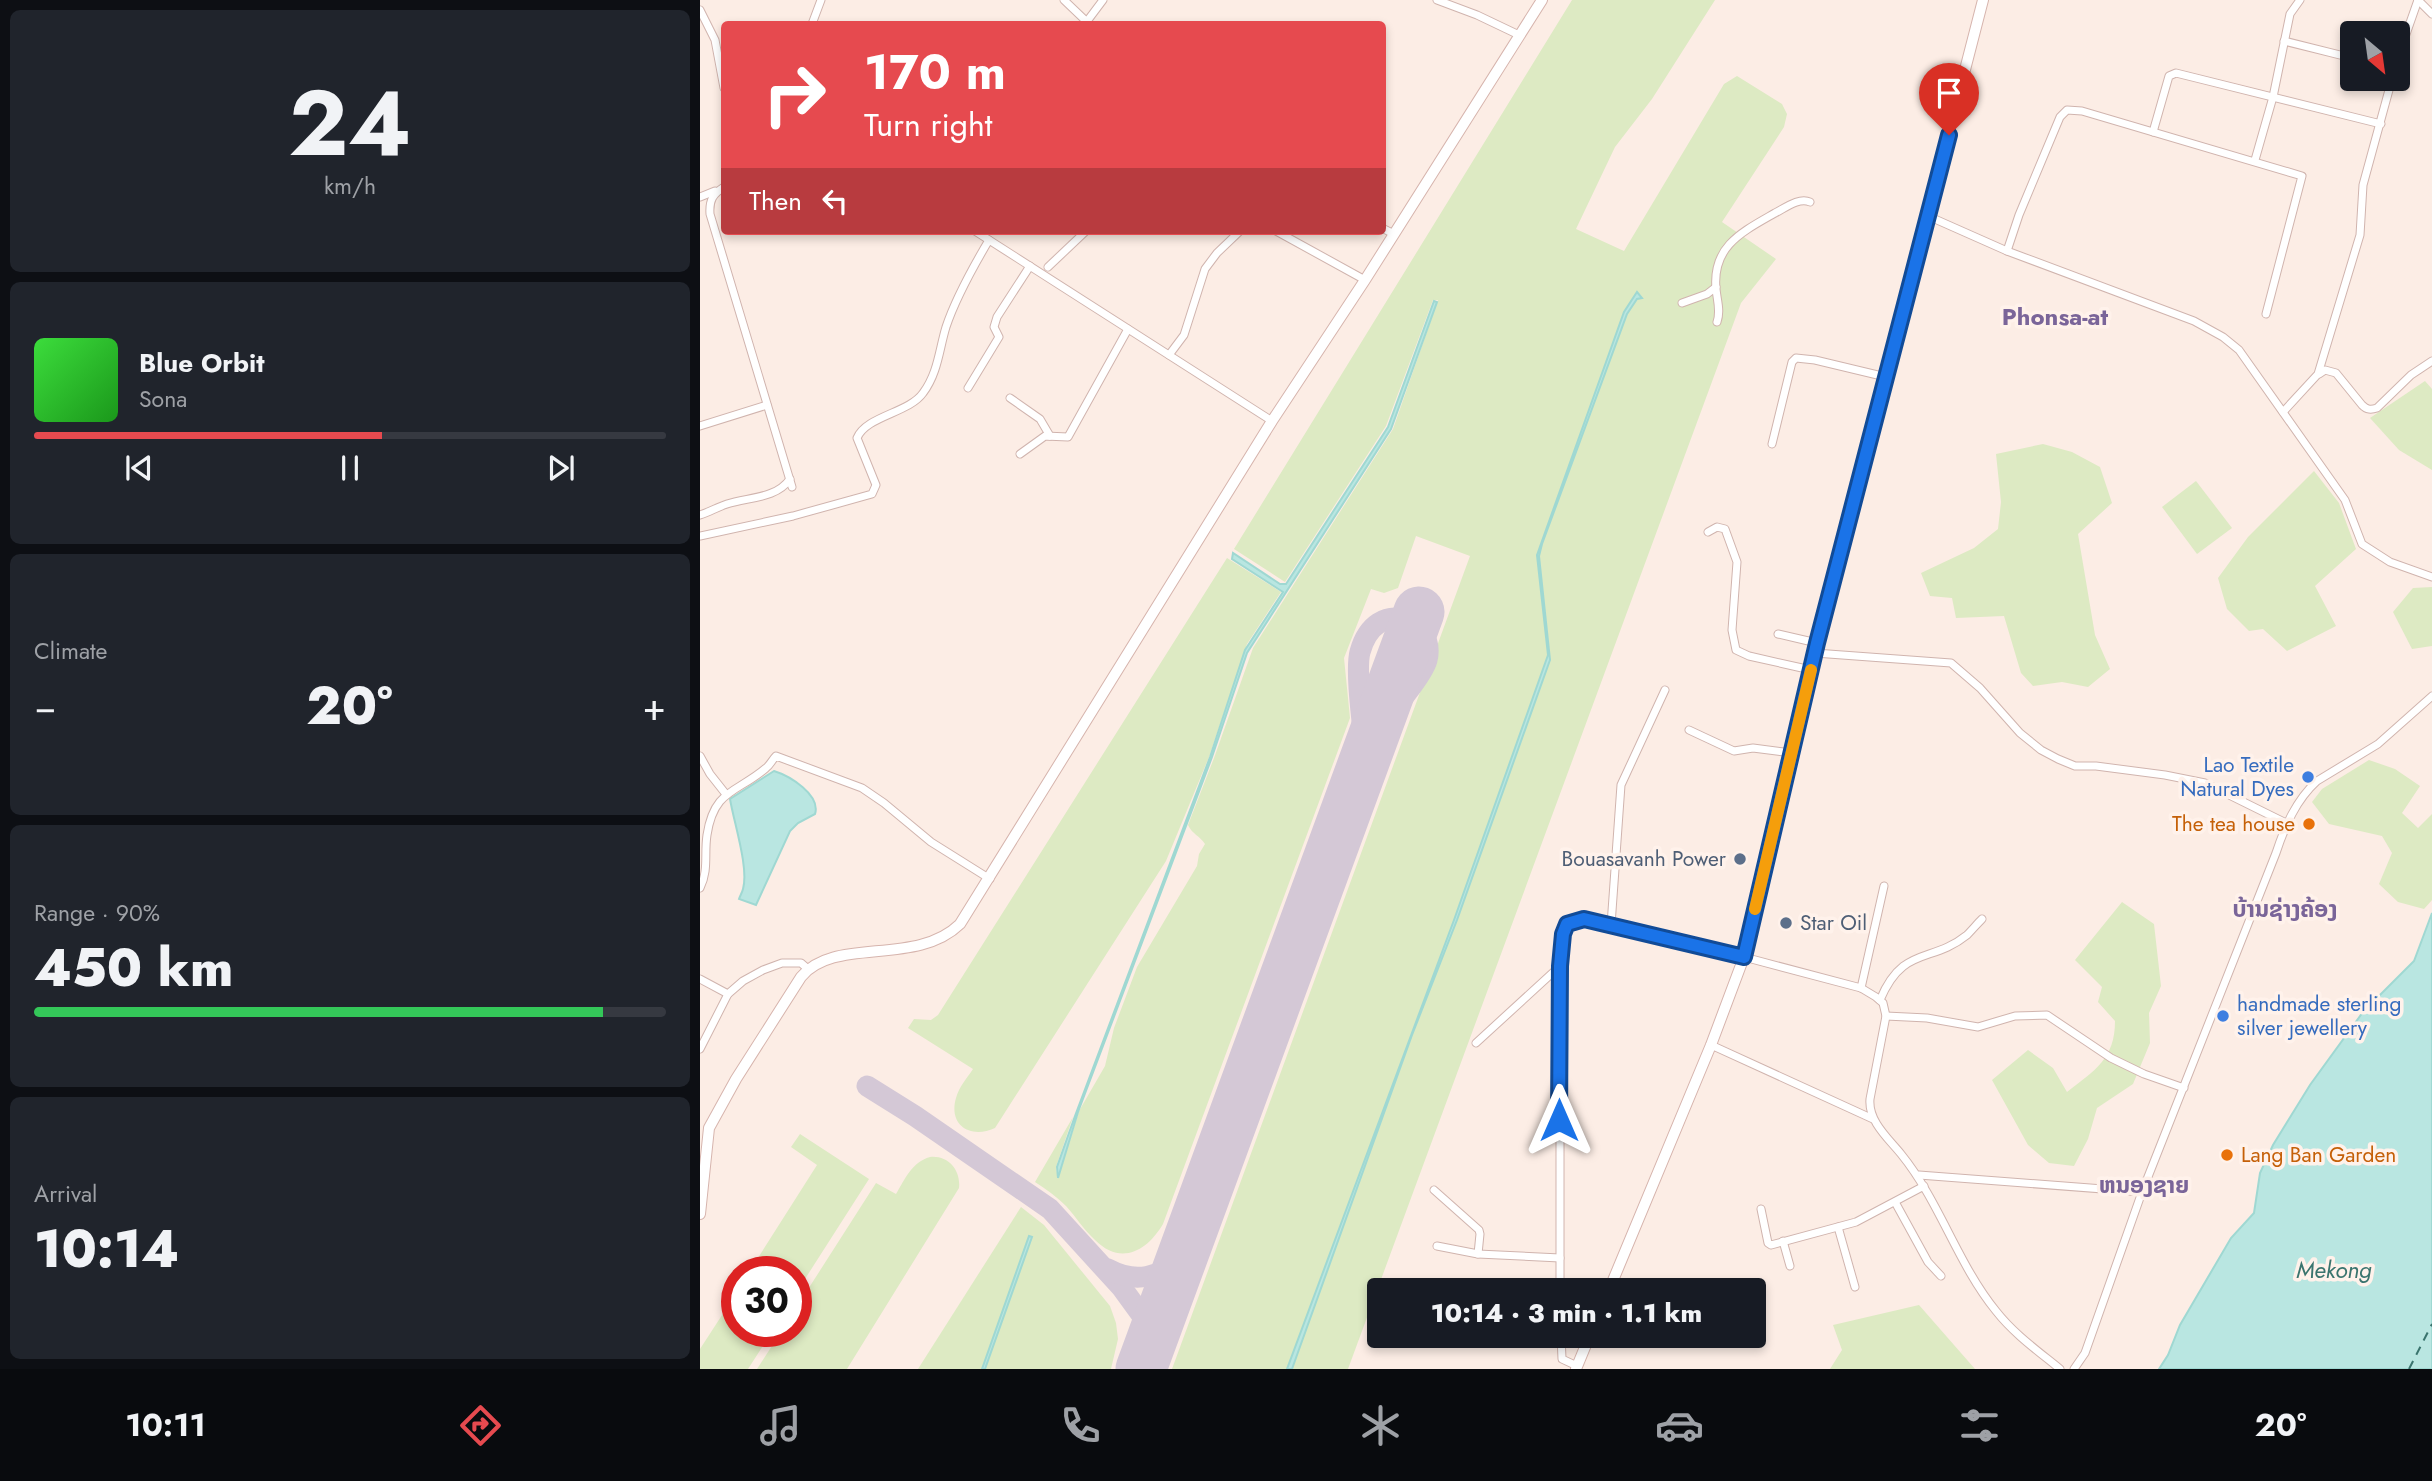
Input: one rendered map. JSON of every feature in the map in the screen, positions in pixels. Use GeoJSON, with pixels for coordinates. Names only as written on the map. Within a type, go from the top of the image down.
{"type":"FeatureCollection","features":[{"type":"Feature","properties":{"kind":"street"},"geometry":{"type":"LineString","coordinates":[[813,21],[821,0]]}},
{"type":"Feature","properties":{"kind":"street"},"geometry":{"type":"LineString","coordinates":[[1064,0],[1083,21]]}},
{"type":"Feature","properties":{"kind":"street"},"geometry":{"type":"LineString","coordinates":[[1087,21],[1103,0]]}},
{"type":"Feature","properties":{"kind":"street"},"geometry":{"type":"LineString","coordinates":[[1437,0],[1519,35]]}},
{"type":"Feature","properties":{"kind":"street"},"geometry":{"type":"LineString","coordinates":[[700,1214],[703,1135],[808,969],[831,958],[912,948],[937,940],[960,924],[1272,421],[1365,280],[1542,0]]}},
{"type":"Feature","properties":{"kind":"street"},"geometry":{"type":"LineString","coordinates":[[1614,1278],[1711,1045],[1744,957],[1816,648],[1983,0]]}},
{"type":"Feature","properties":{"kind":"street"},"geometry":{"type":"LineString","coordinates":[[2255,160],[2273,97],[2290,14],[2300,0]]}},
{"type":"Feature","properties":{"kind":"street"},"geometry":{"type":"LineString","coordinates":[[2410,23],[2418,0],[2432,14]]}},
{"type":"Feature","properties":{"kind":"street"},"geometry":{"type":"LineString","coordinates":[[700,10],[715,40],[721,72]]}},
{"type":"Feature","properties":{"kind":"street"},"geometry":{"type":"LineString","coordinates":[[2284,41],[2340,55]]}},
{"type":"Feature","properties":{"kind":"street"},"geometry":{"type":"LineString","coordinates":[[2153,132],[2169,76],[2172,74],[2381,124]]}},
{"type":"Feature","properties":{"kind":"street"},"geometry":{"type":"LineString","coordinates":[[2318,374],[2360,234],[2362,185],[2389,91]]}},
{"type":"Feature","properties":{"kind":"street"},"geometry":{"type":"LineString","coordinates":[[2007,251],[2063,113],[2072,109],[2082,111],[2299,173],[2303,179],[2266,314]]}},
{"type":"Feature","properties":{"kind":"street"},"geometry":{"type":"LineString","coordinates":[[700,197],[721,188]]}},
{"type":"Feature","properties":{"kind":"street"},"geometry":{"type":"LineString","coordinates":[[700,515],[727,504],[769,494],[791,483],[710,214],[709,204],[714,194],[721,189]]}},
{"type":"Feature","properties":{"kind":"street"},"geometry":{"type":"LineString","coordinates":[[1717,322],[1720,314],[1716,270],[1729,243],[1795,202],[1810,202]]}},
{"type":"Feature","properties":{"kind":"street"},"geometry":{"type":"LineString","coordinates":[[1928,216],[2007,251],[2193,321],[2222,337],[2239,350],[2345,500],[2362,544],[2390,562],[2432,577]]}},
{"type":"Feature","properties":{"kind":"street"},"geometry":{"type":"LineString","coordinates":[[1386,230],[1394,234]]}},
{"type":"Feature","properties":{"kind":"street"},"geometry":{"type":"LineString","coordinates":[[981,235],[1272,421]]}},
{"type":"Feature","properties":{"kind":"street"},"geometry":{"type":"LineString","coordinates":[[1048,267],[1082,235]]}},
{"type":"Feature","properties":{"kind":"street"},"geometry":{"type":"LineString","coordinates":[[1169,355],[1184,335],[1205,269],[1236,235]]}},
{"type":"Feature","properties":{"kind":"street"},"geometry":{"type":"LineString","coordinates":[[1283,235],[1365,280]]}},
{"type":"Feature","properties":{"kind":"street"},"geometry":{"type":"LineString","coordinates":[[700,536],[793,516],[872,494],[876,485],[857,438],[858,434],[871,424],[911,405],[925,392],[934,374],[946,327],[989,240]]}},
{"type":"Feature","properties":{"kind":"street"},"geometry":{"type":"LineString","coordinates":[[968,388],[999,337],[994,327],[997,317],[1030,266]]}},
{"type":"Feature","properties":{"kind":"street"},"geometry":{"type":"LineString","coordinates":[[1682,303],[1707,294],[1716,287]]}},
{"type":"Feature","properties":{"kind":"street"},"geometry":{"type":"LineString","coordinates":[[1020,454],[1039,439],[1050,436],[1065,438],[1070,435],[1128,329]]}},
{"type":"Feature","properties":{"kind":"street"},"geometry":{"type":"LineString","coordinates":[[1772,444],[1792,362],[1796,358],[1815,359],[1886,377]]}},
{"type":"Feature","properties":{"kind":"street"},"geometry":{"type":"LineString","coordinates":[[2283,412],[2318,374],[2325,370],[2336,373],[2362,405],[2377,408],[2411,375],[2432,360]]}},
{"type":"Feature","properties":{"kind":"street"},"geometry":{"type":"LineString","coordinates":[[1010,398],[1040,419],[1050,436]]}},
{"type":"Feature","properties":{"kind":"street"},"geometry":{"type":"LineString","coordinates":[[700,426],[767,405]]}},
{"type":"Feature","properties":{"kind":"street"},"geometry":{"type":"LineString","coordinates":[[1708,533],[1717,527],[1725,529],[1737,562],[1732,631],[1736,650],[1749,656],[1811,670]]}},
{"type":"Feature","properties":{"kind":"street"},"geometry":{"type":"LineString","coordinates":[[1778,634],[1816,648],[1951,663],[1980,688],[2020,733],[2041,750],[2058,759],[2075,766],[2165,775],[2205,783],[2286,823]]}},
{"type":"Feature","properties":{"kind":"street"},"geometry":{"type":"LineString","coordinates":[[1611,925],[1621,785],[1665,690]]}},
{"type":"Feature","properties":{"kind":"street"},"geometry":{"type":"LineString","coordinates":[[2074,1369],[2085,1353],[2142,1192],[2286,823],[2309,788],[2317,781],[2378,744],[2432,696]]}},
{"type":"Feature","properties":{"kind":"street"},"geometry":{"type":"LineString","coordinates":[[1689,730],[1734,751],[1754,748],[1791,753]]}},
{"type":"Feature","properties":{"kind":"street"},"geometry":{"type":"LineString","coordinates":[[700,756],[713,779],[725,793]]}},
{"type":"Feature","properties":{"kind":"street"},"geometry":{"type":"LineString","coordinates":[[700,888],[706,876],[707,836],[711,816],[725,793],[778,757],[862,788],[931,842],[990,879]]}},
{"type":"Feature","properties":{"kind":"street"},"geometry":{"type":"LineString","coordinates":[[1861,988],[1884,886]]}},
{"type":"Feature","properties":{"kind":"street"},"geometry":{"type":"LineString","coordinates":[[1560,1278],[1560,966],[1563,934],[1567,924],[1584,919],[1861,988],[1880,1000],[1886,1016],[1870,1099],[1869,1108],[1874,1119],[1919,1175],[1980,1290],[2017,1334],[2060,1369]]}},
{"type":"Feature","properties":{"kind":"street"},"geometry":{"type":"LineString","coordinates":[[1880,1000],[1894,972],[1916,957],[1944,948],[1966,936],[1982,919]]}},
{"type":"Feature","properties":{"kind":"street"},"geometry":{"type":"LineString","coordinates":[[700,1049],[728,994],[743,981],[782,963],[801,963],[808,969]]}},
{"type":"Feature","properties":{"kind":"street"},"geometry":{"type":"LineString","coordinates":[[1476,1043],[1560,966]]}},
{"type":"Feature","properties":{"kind":"street"},"geometry":{"type":"LineString","coordinates":[[700,979],[728,994]]}},
{"type":"Feature","properties":{"kind":"street"},"geometry":{"type":"LineString","coordinates":[[1886,1016],[1927,1018],[1978,1027],[2015,1016],[2047,1015],[2111,1058],[2144,1074],[2184,1088]]}},
{"type":"Feature","properties":{"kind":"street"},"geometry":{"type":"LineString","coordinates":[[1711,1045],[1874,1119]]}},
{"type":"Feature","properties":{"kind":"street"},"geometry":{"type":"LineString","coordinates":[[1919,1175],[2142,1192]]}},
{"type":"Feature","properties":{"kind":"street"},"geometry":{"type":"LineString","coordinates":[[1761,1209],[1768,1244],[1856,1222],[1924,1186]]}},
{"type":"Feature","properties":{"kind":"street"},"geometry":{"type":"LineString","coordinates":[[1434,1189],[1479,1230],[1478,1254]]}},
{"type":"Feature","properties":{"kind":"street"},"geometry":{"type":"LineString","coordinates":[[1895,1202],[1928,1262],[1941,1276]]}},
{"type":"Feature","properties":{"kind":"street"},"geometry":{"type":"LineString","coordinates":[[1838,1227],[1855,1287]]}},
{"type":"Feature","properties":{"kind":"street"},"geometry":{"type":"LineString","coordinates":[[1783,1241],[1790,1266]]}},
{"type":"Feature","properties":{"kind":"street"},"geometry":{"type":"LineString","coordinates":[[1437,1246],[1478,1254],[1560,1258]]}},
{"type":"Feature","properties":{"kind":"street"},"geometry":{"type":"LineString","coordinates":[[1561,1348],[1562,1359],[1577,1367],[1585,1348]]}},
{"type":"Feature","properties":{"kind":"green space"},"geometry":{"type":"Polygon","coordinates":[[[1572,0],[1715,0],[1652,99],[1615,147],[1576,229],[1624,251],[1724,84],[1737,76],[1782,104],[1787,114],[1784,127],[1722,222],[1776,259],[1741,303],[1382,1278],[1367,1278],[1367,1317],[1348,1369],[1292,1369],[1412,1035],[1457,920],[1550,655],[1539,556],[1605,369],[1627,314],[1637,298],[1637,292],[1624,312],[1537,554],[1547,660],[1454,920],[1287,1369],[1172,1369],[1470,556],[1416,536],[1398,588],[1384,593],[1371,589],[1344,658],[1350,718],[1163,1224],[1157,1234],[1133,1252],[1114,1252],[1095,1240],[1066,1206],[1035,1182],[1073,1117],[1056,1167],[1058,1179],[1079,1111],[1105,1066],[1114,1028],[1137,967],[1197,866],[1199,854],[1205,844],[1188,825],[1253,648],[1393,429],[1438,300],[1433,300],[1386,426],[1285,582],[1234,549],[1572,0]]]}},
{"type":"Feature","properties":{"kind":"green space"},"geometry":{"type":"Polygon","coordinates":[[[2425,381],[2432,389],[2432,470],[2399,450],[2370,418],[2425,381]]]}},
{"type":"Feature","properties":{"kind":"green space"},"geometry":{"type":"Polygon","coordinates":[[[2043,444],[2072,452],[2100,467],[2112,503],[2078,534],[2095,635],[2110,669],[2088,687],[2062,682],[2033,686],[2021,673],[2004,616],[1956,618],[1952,598],[1930,596],[1921,573],[1974,548],[1998,529],[2001,502],[1996,454],[2043,444]]]}},
{"type":"Feature","properties":{"kind":"green space"},"geometry":{"type":"Polygon","coordinates":[[[2314,471],[2339,503],[2356,549],[2315,586],[2336,626],[2287,651],[2263,629],[2249,631],[2227,609],[2218,578],[2248,537],[2314,471]]]}},
{"type":"Feature","properties":{"kind":"green space"},"geometry":{"type":"Polygon","coordinates":[[[2196,481],[2232,528],[2197,554],[2162,507],[2196,481]]]}},
{"type":"Feature","properties":{"kind":"green space"},"geometry":{"type":"Polygon","coordinates":[[[1227,558],[1281,592],[1247,644],[1209,757],[1166,861],[995,1128],[970,1131],[958,1123],[954,1108],[959,1090],[973,1069],[908,1028],[914,1019],[931,1020],[938,1015],[1227,558]]]}},
{"type":"Feature","properties":{"kind":"green space"},"geometry":{"type":"Polygon","coordinates":[[[2432,587],[2432,646],[2412,649],[2393,612],[2413,588],[2432,587]]]}},
{"type":"Feature","properties":{"kind":"green space"},"geometry":{"type":"Polygon","coordinates":[[[2369,760],[2395,769],[2420,786],[2402,813],[2418,828],[2432,814],[2432,900],[2424,909],[2398,902],[2379,884],[2392,853],[2382,836],[2329,824],[2312,802],[2322,789],[2369,760]]]}},
{"type":"Feature","properties":{"kind":"green space"},"geometry":{"type":"Polygon","coordinates":[[[2122,902],[2154,924],[2161,986],[2149,1013],[2150,1043],[2133,1084],[2097,1108],[2088,1139],[2074,1166],[2049,1163],[2028,1145],[1992,1080],[2028,1050],[2053,1068],[2067,1092],[2086,1077],[2107,1054],[2115,1021],[2098,1002],[2102,987],[2075,960],[2122,902]]]}},
{"type":"Feature","properties":{"kind":"green space"},"geometry":{"type":"Polygon","coordinates":[[[800,1134],[869,1179],[812,1268],[812,1256],[759,1256],[817,1165],[791,1147],[800,1134]]]}},
{"type":"Feature","properties":{"kind":"green space"},"geometry":{"type":"Polygon","coordinates":[[[936,1157],[948,1161],[958,1175],[959,1188],[847,1369],[757,1369],[771,1347],[812,1347],[812,1283],[876,1183],[896,1194],[914,1167],[924,1159],[936,1157]]]}},
{"type":"Feature","properties":{"kind":"green space"},"geometry":{"type":"Polygon","coordinates":[[[1021,1207],[1044,1225],[1110,1306],[1118,1339],[1111,1369],[918,1369],[1021,1207]]]}},
{"type":"Feature","properties":{"kind":"green space"},"geometry":{"type":"Polygon","coordinates":[[[1919,1305],[1975,1369],[1830,1369],[1842,1350],[1833,1325],[1919,1305]]]}},
{"type":"Feature","properties":{"kind":"green space"},"geometry":{"type":"Polygon","coordinates":[[[721,1317],[721,1347],[762,1347],[748,1369],[700,1369],[700,1349],[721,1317]]]}},
{"type":"Feature","properties":{"kind":"water"},"geometry":{"type":"Polygon","coordinates":[[[1637,292],[1642,298],[1637,299],[1627,314],[1539,556],[1550,660],[1292,1369],[1287,1369],[1454,920],[1548,655],[1537,555],[1624,312],[1637,292]]]}},
{"type":"Feature","properties":{"kind":"water"},"geometry":{"type":"Polygon","coordinates":[[[1434,301],[1437,302],[1391,429],[1247,653],[1212,757],[1078,1112],[1058,1178],[1057,1167],[1075,1116],[1210,757],[1245,650],[1283,592],[1232,559],[1233,553],[1280,584],[1286,584],[1388,427],[1434,301]]]}},
{"type":"Feature","properties":{"kind":"water"},"geometry":{"type":"Polygon","coordinates":[[[774,771],[803,787],[816,807],[815,814],[798,823],[790,831],[756,905],[739,899],[743,889],[744,869],[730,799],[774,771]]]}},
{"type":"Feature","properties":{"kind":"water","name":"Mekong"},"geometry":{"type":"Polygon","coordinates":[[[2432,913],[2432,1369],[2159,1369],[2180,1325],[2231,1238],[2254,1213],[2260,1173],[2273,1145],[2310,1085],[2363,1012],[2414,961],[2432,913]]]}},
{"type":"Feature","properties":{"kind":"water"},"geometry":{"type":"Polygon","coordinates":[[[1029,1236],[1032,1237],[985,1369],[982,1369],[1029,1236]]]}},
{"type":"Feature","properties":{"kind":"ferry route"},"geometry":{"type":"LineString","coordinates":[[2409,1369],[2432,1324]]}},
{"type":"Feature","properties":{"kind":"taxiway"},"geometry":{"type":"LineString","coordinates":[[1359,776],[1364,765],[1365,749],[1359,685],[1360,652],[1368,634],[1379,623],[1391,618],[1403,619],[1423,634],[1428,646],[1427,660],[1412,685],[1376,730]]}},
{"type":"Feature","properties":{"kind":"taxiway"},"geometry":{"type":"LineString","coordinates":[[867,1086],[1050,1209],[1122,1288],[1154,1332]]}},
{"type":"Feature","properties":{"kind":"taxiway"},"geometry":{"type":"LineString","coordinates":[[1108,1269],[1128,1276],[1147,1276],[1165,1270],[1182,1257]]}},
{"type":"Feature","properties":{"kind":"runway"},"geometry":{"type":"LineString","coordinates":[[1141,1369],[1419,612]]}},
{"type":"Feature","properties":{"kind":"slow traffic"},"geometry":{"type":"LineString","coordinates":[[1755,909],[1811,670]]}},
{"type":"Feature","properties":{"kind":"place","name":"Lao Textile Natural Dyes"},"geometry":{"type":"Point","coordinates":[2308,777]}},
{"type":"Feature","properties":{"kind":"place","name":"The tea house"},"geometry":{"type":"Point","coordinates":[2309,824]}},
{"type":"Feature","properties":{"kind":"place","name":"Bouasavanh Power"},"geometry":{"type":"Point","coordinates":[1740,859]}},
{"type":"Feature","properties":{"kind":"place","name":"Star Oil"},"geometry":{"type":"Point","coordinates":[1786,923]}},
{"type":"Feature","properties":{"kind":"place","name":"handmade sterling silver jewellery"},"geometry":{"type":"Point","coordinates":[2223,1016]}},
{"type":"Feature","properties":{"kind":"place","name":"Lang Ban Garden"},"geometry":{"type":"Point","coordinates":[2227,1155]}},
{"type":"Feature","properties":{"kind":"district","name":"Phonsa-at"},"geometry":{"type":"Point","coordinates":[2055,317]}},
{"type":"Feature","properties":{"kind":"district","name":"ບ້ານຊ່າງຄ້ອງ"},"geometry":{"type":"Point","coordinates":[2285,909]}},
{"type":"Feature","properties":{"kind":"district","name":"ຫນອງຊາຍ"},"geometry":{"type":"Point","coordinates":[2144,1185]}},
{"type":"Feature","properties":{"kind":"route"},"geometry":{"type":"LineString","coordinates":[[1559,1120],[1560,966],[1563,934],[1567,924],[1584,919],[1744,957],[1817,643],[1949,135]]}}]}
